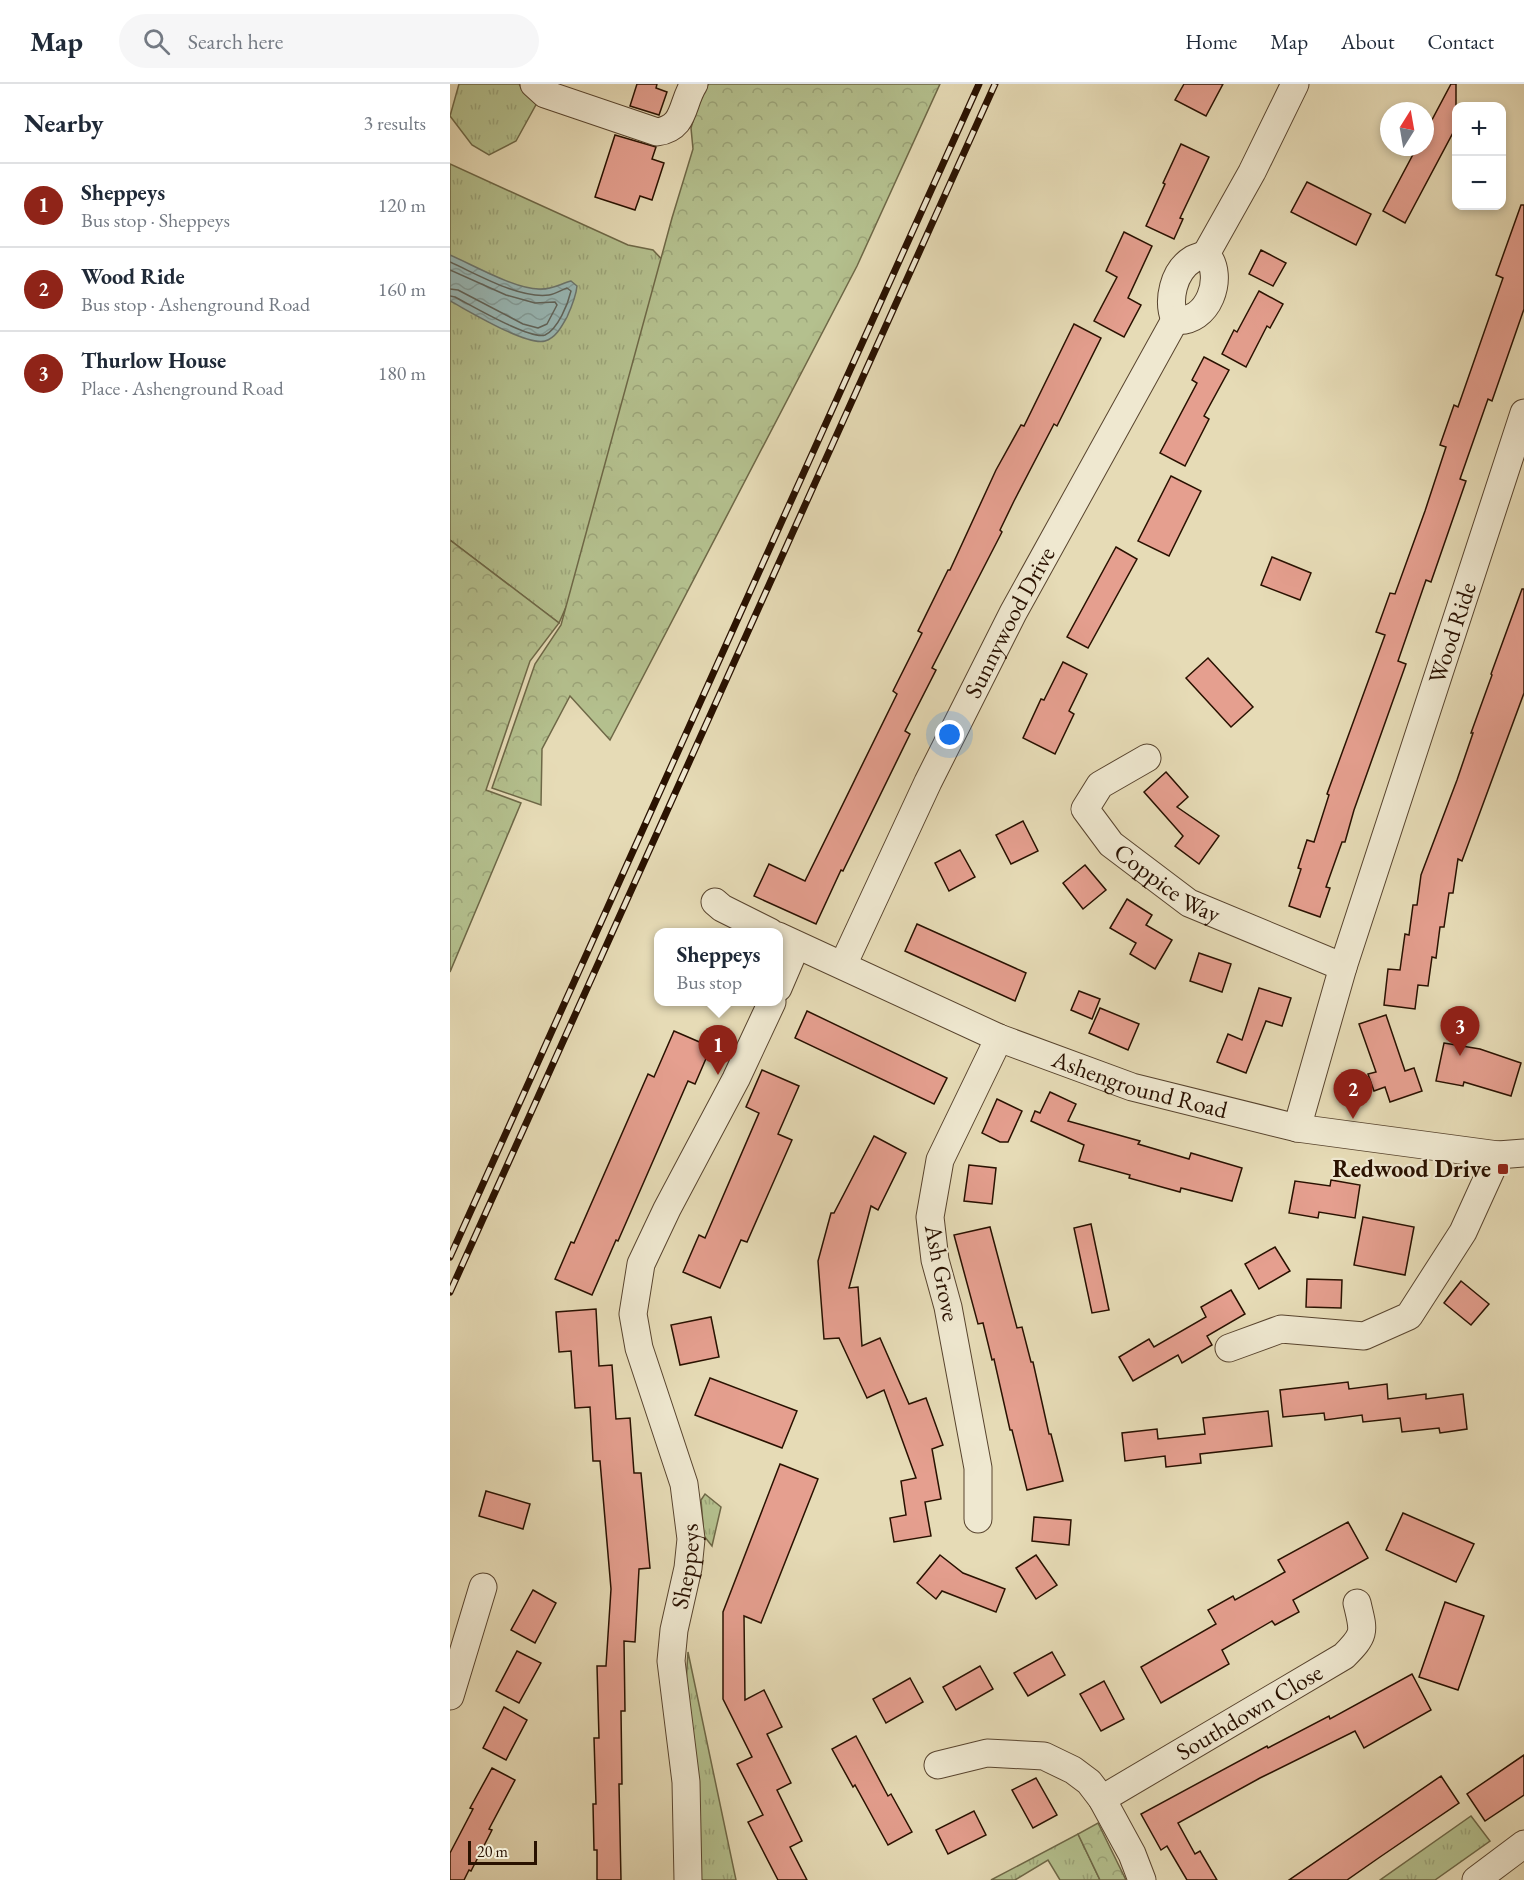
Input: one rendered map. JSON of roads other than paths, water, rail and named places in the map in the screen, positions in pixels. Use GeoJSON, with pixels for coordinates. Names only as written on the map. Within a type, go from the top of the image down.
{"type":"FeatureCollection","features":[{"type":"Feature","properties":{"kind":"street"},"geometry":{"type":"LineString","coordinates":[[534,84],[545,94],[657,132],[667,131],[680,118],[694,84]]}},
{"type":"Feature","properties":{"kind":"street"},"geometry":{"type":"LineString","coordinates":[[1206,254],[1213,264],[1215,282],[1210,298],[1202,311],[1186,320],[1176,320],[1171,307],[1176,280],[1188,263],[1206,254],[1252,172],[1295,84]]}},
{"type":"Feature","properties":{"kind":"street","name":"Sunnywood Drive"},"geometry":{"type":"LineString","coordinates":[[843,965],[928,782],[1013,613],[1176,320]]}},
{"type":"Feature","properties":{"kind":"street","name":"Wood Ride"},"geometry":{"type":"LineString","coordinates":[[1297,1128],[1342,967],[1524,413]]}},
{"type":"Feature","properties":{"kind":"street","name":"Coppice Way"},"geometry":{"type":"LineString","coordinates":[[1147,758],[1100,785],[1085,809],[1111,844],[1189,903],[1342,967]]}},
{"type":"Feature","properties":{"kind":"street"},"geometry":{"type":"LineString","coordinates":[[715,902],[760,928]]}},
{"type":"Feature","properties":{"kind":"street"},"geometry":{"type":"LineString","coordinates":[[783,962],[787,941]]}},
{"type":"Feature","properties":{"kind":"street","name":"Ashenground Road"},"geometry":{"type":"LineString","coordinates":[[787,941],[999,1038],[1132,1088],[1297,1128],[1511,1154]]}},
{"type":"Feature","properties":{"kind":"street","name":"Sheppeys"},"geometry":{"type":"LineString","coordinates":[[688,1880],[686,1782],[671,1660],[674,1630],[688,1568],[691,1539],[684,1484],[639,1348],[633,1314],[641,1264],[667,1209],[736,1079],[770,1006]]}},
{"type":"Feature","properties":{"kind":"street","name":"Ash Grove"},"geometry":{"type":"LineString","coordinates":[[978,1519],[978,1468],[948,1307],[935,1260],[930,1217],[940,1160],[999,1038]]}},
{"type":"Feature","properties":{"kind":"street"},"geometry":{"type":"LineString","coordinates":[[1229,1348],[1281,1329],[1364,1336],[1409,1316],[1511,1154]]}},
{"type":"Feature","properties":{"kind":"street"},"geometry":{"type":"LineString","coordinates":[[450,1696],[483,1587]]}},
{"type":"Feature","properties":{"kind":"street","name":"Southdown Close"},"geometry":{"type":"LineString","coordinates":[[1102,1799],[1344,1656],[1360,1640],[1362,1623],[1357,1603]]}},
{"type":"Feature","properties":{"kind":"street"},"geometry":{"type":"LineString","coordinates":[[938,1765],[987,1753],[1044,1756],[1073,1770],[1089,1782],[1102,1799],[1132,1854],[1142,1880]]}},
{"type":"Feature","properties":{"kind":"street"},"geometry":{"type":"LineString","coordinates":[[1476,1880],[1524,1844]]}},
{"type":"Feature","properties":{"kind":"water"},"geometry":{"type":"Polygon","coordinates":[[[450,255],[506,281],[529,288],[548,289],[571,281],[577,286],[576,294],[561,328],[549,339],[536,341],[498,327],[450,301],[450,255]]]}},
{"type":"Feature","properties":{"kind":"railway"},"geometry":{"type":"LineString","coordinates":[[450,1257],[979,84]]}},
{"type":"Feature","properties":{"kind":"railway"},"geometry":{"type":"LineString","coordinates":[[450,1292],[995,84]]}},
{"type":"Feature","properties":{"kind":"place","name":"Thurlow House"},"geometry":{"type":"Point","coordinates":[1460,1056]}},
{"type":"Feature","properties":{"kind":"place","name":"Sheppeys"},"geometry":{"type":"Point","coordinates":[718,1075]}},
{"type":"Feature","properties":{"kind":"place","name":"Wood Ride"},"geometry":{"type":"Point","coordinates":[1353,1119]}},
{"type":"Feature","properties":{"kind":"place","name":"Redwood Drive"},"geometry":{"type":"Point","coordinates":[1503,1169]}}]}
